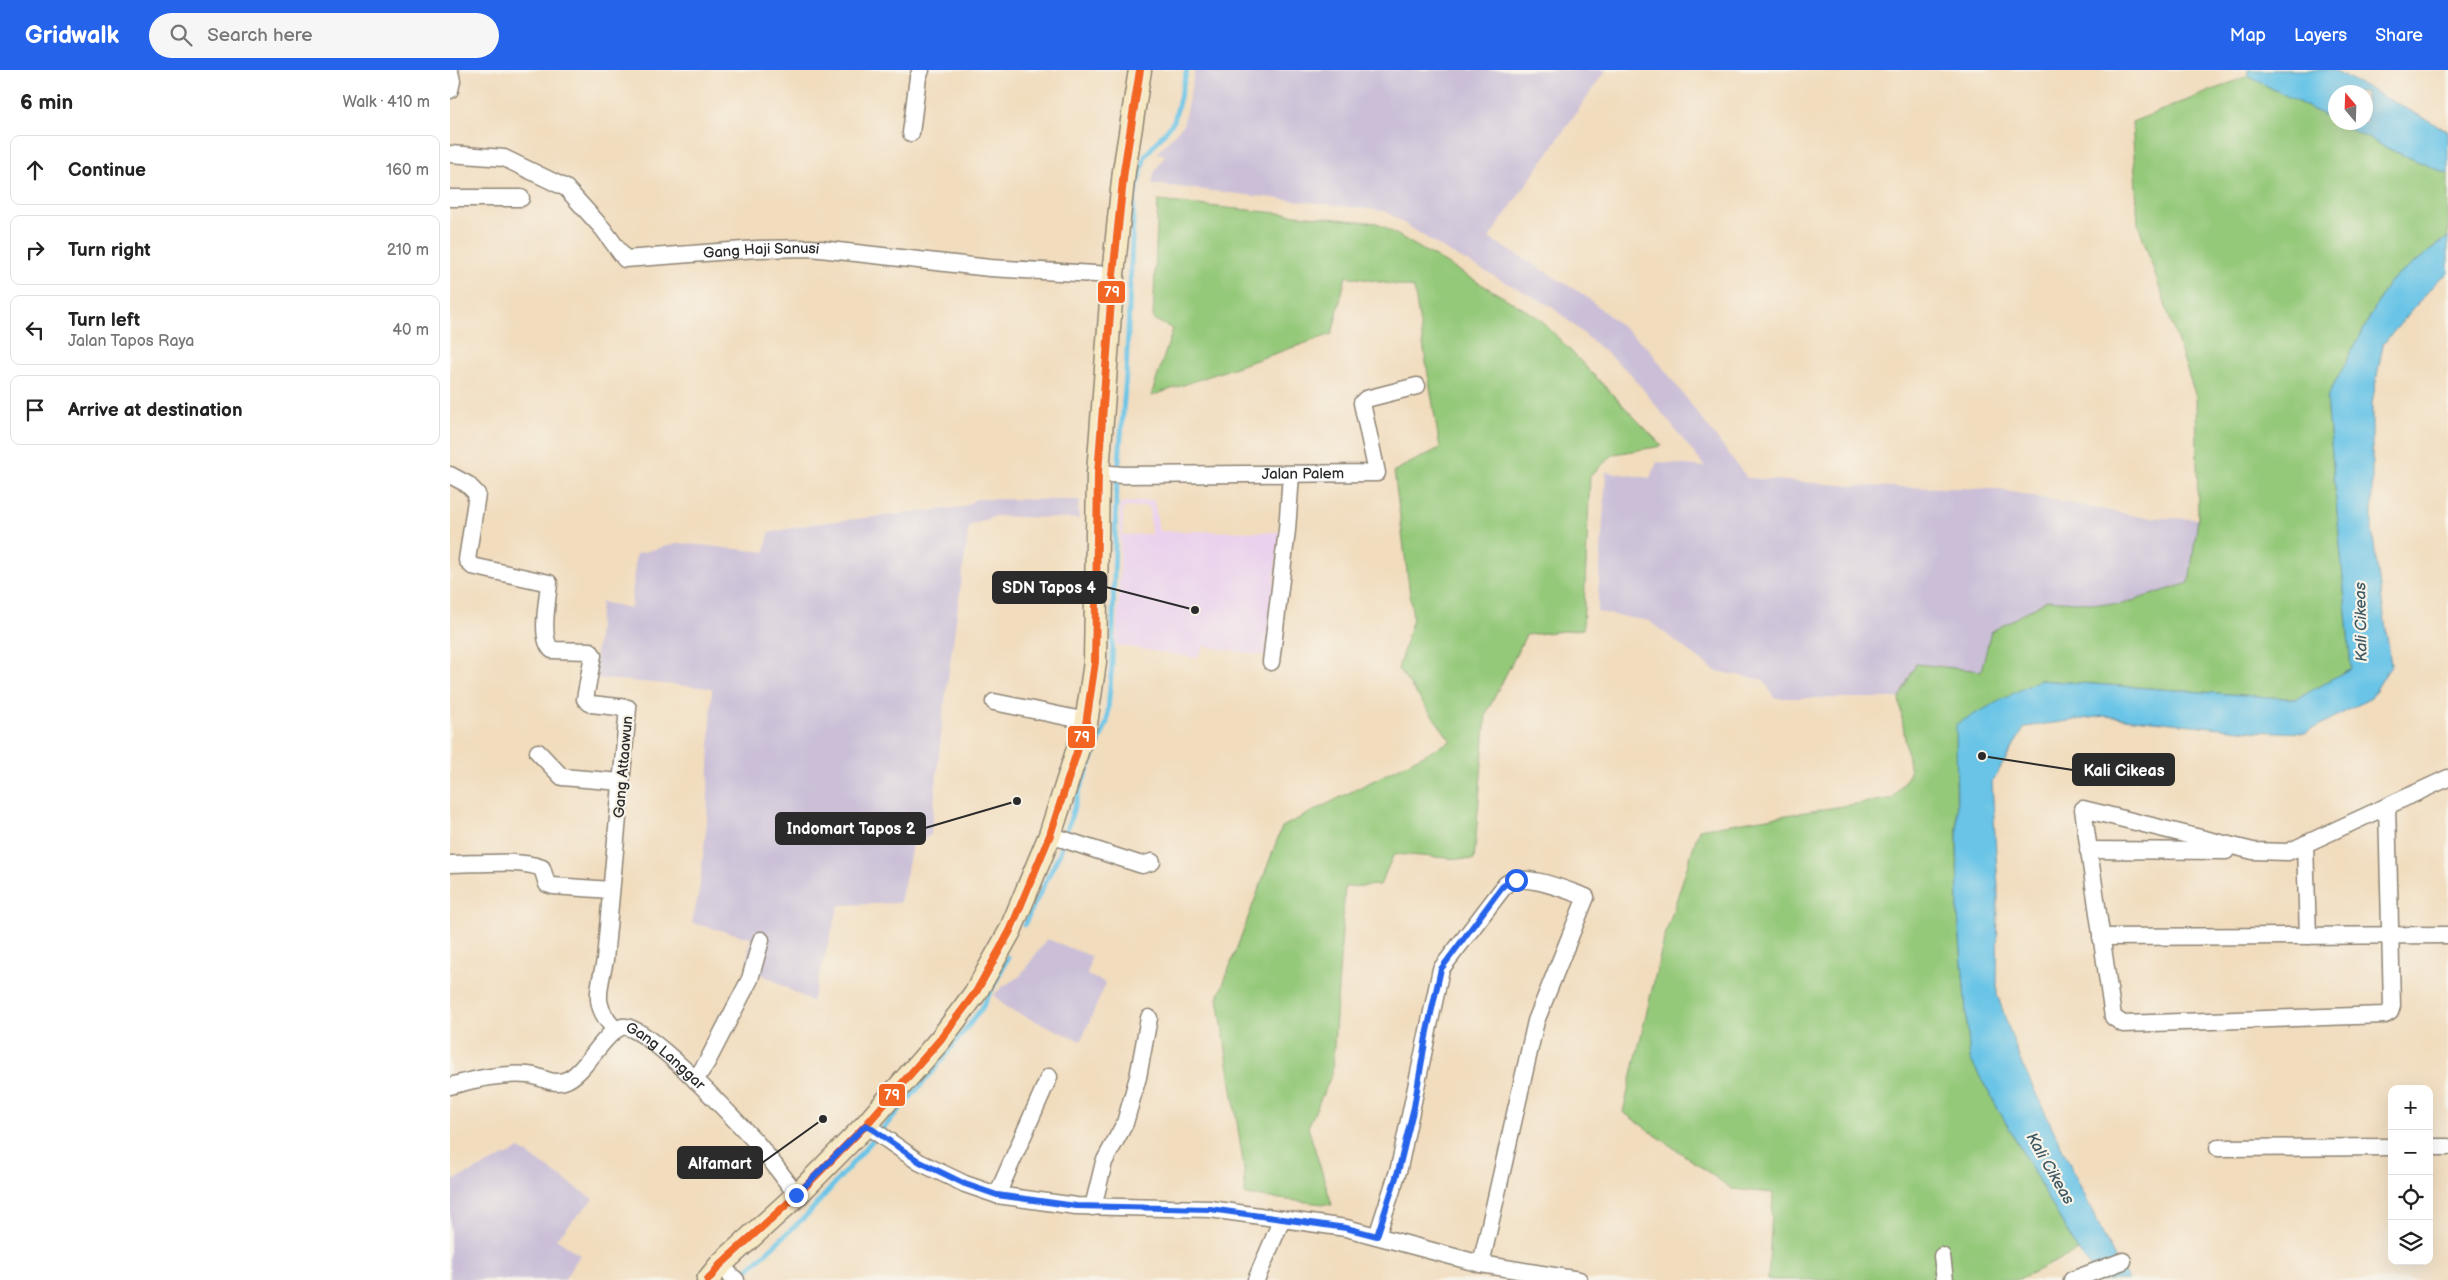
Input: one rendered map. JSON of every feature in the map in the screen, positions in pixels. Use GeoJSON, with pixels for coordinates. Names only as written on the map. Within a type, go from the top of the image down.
{"type":"FeatureCollection","features":[{"type":"Feature","properties":{"kind":"main road"},"geometry":{"type":"LineString","coordinates":[[722,1275],[796,1195],[867,1127],[940,1040],[976,992],[1061,837],[1087,721],[1095,662],[1111,474],[1113,275],[1124,171],[1140,70]]}},
{"type":"Feature","properties":{"kind":"street"},"geometry":{"type":"LineString","coordinates":[[911,133],[920,70]]}},
{"type":"Feature","properties":{"kind":"street"},"geometry":{"type":"LineString","coordinates":[[450,72],[452,81],[450,90]]}},
{"type":"Feature","properties":{"kind":"street","name":"Gang Haji Sanusi"},"geometry":{"type":"LineString","coordinates":[[450,154],[504,158],[566,188],[603,229],[625,259],[747,250],[811,248],[990,268],[1113,275]]}},
{"type":"Feature","properties":{"kind":"street"},"geometry":{"type":"LineString","coordinates":[[450,198],[521,198]]}},
{"type":"Feature","properties":{"kind":"street","name":"Jalan Palem"},"geometry":{"type":"LineString","coordinates":[[1111,474],[1291,475],[1377,473],[1362,403],[1366,398],[1417,386]]}},
{"type":"Feature","properties":{"kind":"street","name":"Gang Attaawun"},"geometry":{"type":"LineString","coordinates":[[450,475],[468,484],[477,494],[467,560],[472,566],[549,583],[545,635],[547,646],[552,650],[590,651],[593,655],[585,699],[591,704],[628,708],[599,994],[599,1006],[604,1019],[616,1030]]}},
{"type":"Feature","properties":{"kind":"street"},"geometry":{"type":"LineString","coordinates":[[1271,662],[1288,530],[1291,475]]}},
{"type":"Feature","properties":{"kind":"street"},"geometry":{"type":"LineString","coordinates":[[994,702],[1087,721]]}},
{"type":"Feature","properties":{"kind":"street"},"geometry":{"type":"LineString","coordinates":[[538,752],[562,777],[621,782]]}},
{"type":"Feature","properties":{"kind":"street"},"geometry":{"type":"LineString","coordinates":[[2088,850],[2288,852],[2448,778]]}},
{"type":"Feature","properties":{"kind":"street"},"geometry":{"type":"LineString","coordinates":[[2253,851],[2082,809],[2113,1017],[2123,1024],[2385,1015],[2390,1012],[2392,1006],[2387,806]]}},
{"type":"Feature","properties":{"kind":"street"},"geometry":{"type":"LineString","coordinates":[[1061,837],[1142,865],[1152,862]]}},
{"type":"Feature","properties":{"kind":"street"},"geometry":{"type":"LineString","coordinates":[[2305,844],[2308,936]]}},
{"type":"Feature","properties":{"kind":"street"},"geometry":{"type":"LineString","coordinates":[[450,864],[516,864],[538,867],[542,868],[547,884],[553,886],[611,890]]}},
{"type":"Feature","properties":{"kind":"street"},"geometry":{"type":"LineString","coordinates":[[1377,1236],[1401,1160],[1441,969],[1506,884],[1516,880],[1546,883],[1586,897],[1536,1021],[1481,1264]]}},
{"type":"Feature","properties":{"kind":"street"},"geometry":{"type":"LineString","coordinates":[[2101,937],[2448,935]]}},
{"type":"Feature","properties":{"kind":"street"},"geometry":{"type":"LineString","coordinates":[[695,1080],[707,1062],[750,979],[761,940]]}},
{"type":"Feature","properties":{"kind":"street"},"geometry":{"type":"LineString","coordinates":[[1093,1207],[1104,1162],[1125,1123],[1138,1077],[1149,1018]]}},
{"type":"Feature","properties":{"kind":"street","name":"Gang Langgar"},"geometry":{"type":"LineString","coordinates":[[450,1086],[503,1074],[531,1075],[550,1083],[566,1080],[588,1061],[616,1030],[623,1026],[632,1028],[663,1049],[756,1142],[796,1195]]}},
{"type":"Feature","properties":{"kind":"street"},"geometry":{"type":"LineString","coordinates":[[997,1195],[1049,1077]]}},
{"type":"Feature","properties":{"kind":"street"},"geometry":{"type":"LineString","coordinates":[[867,1127],[920,1162],[965,1184],[997,1195],[1093,1207],[1210,1209],[1346,1228],[1481,1264],[1544,1277],[1579,1280]]}},
{"type":"Feature","properties":{"kind":"street"},"geometry":{"type":"LineString","coordinates":[[2218,1148],[2388,1147]]}},
{"type":"Feature","properties":{"kind":"street"},"geometry":{"type":"LineString","coordinates":[[2433,1147],[2448,1147]]}},
{"type":"Feature","properties":{"kind":"street"},"geometry":{"type":"LineString","coordinates":[[1256,1280],[1282,1219]]}},
{"type":"Feature","properties":{"kind":"street"},"geometry":{"type":"LineString","coordinates":[[1942,1256],[1944,1280]]}},
{"type":"Feature","properties":{"kind":"street"},"geometry":{"type":"LineString","coordinates":[[2080,1277],[2123,1261]]}},
{"type":"Feature","properties":{"kind":"shaded area"},"geometry":{"type":"Polygon","coordinates":[[[1195,70],[1606,70],[1489,238],[1584,295],[1648,348],[1747,478],[1856,486],[1995,489],[2142,517],[2198,519],[2189,583],[2119,605],[2046,600],[1991,632],[1981,671],[1916,664],[1899,698],[1774,698],[1764,680],[1715,671],[1649,621],[1597,612],[1606,472],[1650,478],[1657,462],[1705,467],[1630,373],[1552,307],[1447,251],[1385,211],[1152,184],[1154,173],[1165,155],[1157,153],[1183,125],[1195,70]]]}},
{"type":"Feature","properties":{"kind":"shaded area"},"geometry":{"type":"Polygon","coordinates":[[[976,499],[1080,500],[1078,509],[1079,519],[996,516],[969,526],[943,715],[931,835],[912,846],[900,903],[839,905],[812,1002],[746,965],[751,938],[692,923],[699,892],[707,821],[712,688],[594,678],[601,602],[631,608],[636,554],[679,543],[765,552],[769,533],[812,524],[964,507],[976,499]]]}},
{"type":"Feature","properties":{"kind":"shaded area"},"geometry":{"type":"Polygon","coordinates":[[[1154,500],[1159,531],[1280,532],[1266,656],[1204,646],[1197,658],[1116,645],[1120,569],[1120,503],[1154,500]],[[1149,506],[1123,508],[1123,535],[1151,534],[1149,506]]]}},
{"type":"Feature","properties":{"kind":"shaded area"},"geometry":{"type":"Polygon","coordinates":[[[1047,939],[1091,956],[1087,975],[1106,983],[1081,1041],[1008,1009],[994,995],[1002,987],[1020,976],[1047,939]]]}},
{"type":"Feature","properties":{"kind":"shaded area"},"geometry":{"type":"Polygon","coordinates":[[[520,1149],[593,1199],[556,1239],[580,1255],[564,1280],[450,1280],[450,1182],[520,1149]]]}},
{"type":"Feature","properties":{"kind":"green space"},"geometry":{"type":"Polygon","coordinates":[[[2248,76],[2328,117],[2328,130],[2352,130],[2391,150],[2448,174],[2448,237],[2388,283],[2327,398],[2351,668],[2297,699],[2039,680],[1956,780],[1958,915],[1970,1059],[2078,1251],[2017,1280],[1768,1280],[1773,1193],[1732,1189],[1623,1112],[1664,939],[1699,829],[1893,798],[1910,773],[1899,698],[1916,664],[1981,671],[1991,632],[2047,600],[2119,605],[2189,583],[2198,519],[2196,397],[2138,223],[2132,122],[2248,76]]]}},
{"type":"Feature","properties":{"kind":"green space"},"geometry":{"type":"Polygon","coordinates":[[[1158,201],[1377,223],[1539,318],[1662,446],[1614,454],[1590,476],[1583,629],[1526,635],[1486,714],[1474,860],[1394,854],[1380,885],[1345,887],[1332,1074],[1308,1127],[1332,1205],[1245,1195],[1244,1168],[1218,998],[1282,827],[1451,741],[1398,669],[1413,618],[1394,471],[1440,448],[1414,288],[1346,276],[1332,334],[1151,396],[1173,329],[1153,319],[1158,201]]]}},
{"type":"Feature","properties":{"kind":"water"},"geometry":{"type":"Polygon","coordinates":[[[2248,70],[2334,70],[2362,85],[2328,85],[2328,117],[2248,76],[2248,70]]]}},
{"type":"Feature","properties":{"kind":"water"},"geometry":{"type":"Polygon","coordinates":[[[2373,91],[2448,131],[2448,174],[2391,150],[2352,130],[2373,130],[2373,91]]]}},
{"type":"Feature","properties":{"kind":"water","name":"Kali Cikeas"},"geometry":{"type":"Polygon","coordinates":[[[2448,237],[2448,273],[2437,281],[2383,344],[2372,403],[2372,530],[2391,665],[2371,698],[2305,733],[2251,731],[2104,716],[2025,727],[1992,782],[1998,888],[1997,994],[2020,1060],[2116,1261],[2129,1280],[2101,1280],[2078,1251],[1970,1059],[1958,915],[1956,724],[2039,680],[2297,699],[2351,668],[2327,398],[2388,283],[2448,237]]]}},
{"type":"Feature","properties":{"kind":"waterway"},"geometry":{"type":"LineString","coordinates":[[1024,925],[1060,853],[1079,791],[1107,722],[1112,664],[1116,497],[1126,375],[1134,200],[1145,156],[1174,121],[1187,70]]}},
{"type":"Feature","properties":{"kind":"waterway"},"geometry":{"type":"LineString","coordinates":[[744,1273],[808,1214],[934,1070],[982,1008],[1008,957]]}},
{"type":"Feature","properties":{"kind":"transit line","name":"79"},"geometry":{"type":"LineString","coordinates":[[708,1280],[720,1265],[797,1195],[866,1125],[940,1040],[976,992],[1010,931],[1050,835],[1086,724],[1095,662],[1098,473],[1113,275],[1124,171],[1140,70]]}},
{"type":"Feature","properties":{"kind":"place","name":"SDN Tapos 4"},"geometry":{"type":"Point","coordinates":[1195,610]}},
{"type":"Feature","properties":{"kind":"place","name":"Kali Cikeas"},"geometry":{"type":"Point","coordinates":[1982,756]}},
{"type":"Feature","properties":{"kind":"place","name":"Indomart Tapos 2"},"geometry":{"type":"Point","coordinates":[1017,801]}},
{"type":"Feature","properties":{"kind":"place","name":"Alfamart"},"geometry":{"type":"Point","coordinates":[823,1119]}},
{"type":"Feature","properties":{"kind":"route"},"geometry":{"type":"LineString","coordinates":[[796,1195],[866,1125],[920,1162],[965,1184],[997,1195],[1076,1206],[1210,1209],[1346,1228],[1377,1236],[1399,1168],[1414,1107],[1427,1031],[1441,969],[1502,887],[1510,881],[1516,880]]}}]}
